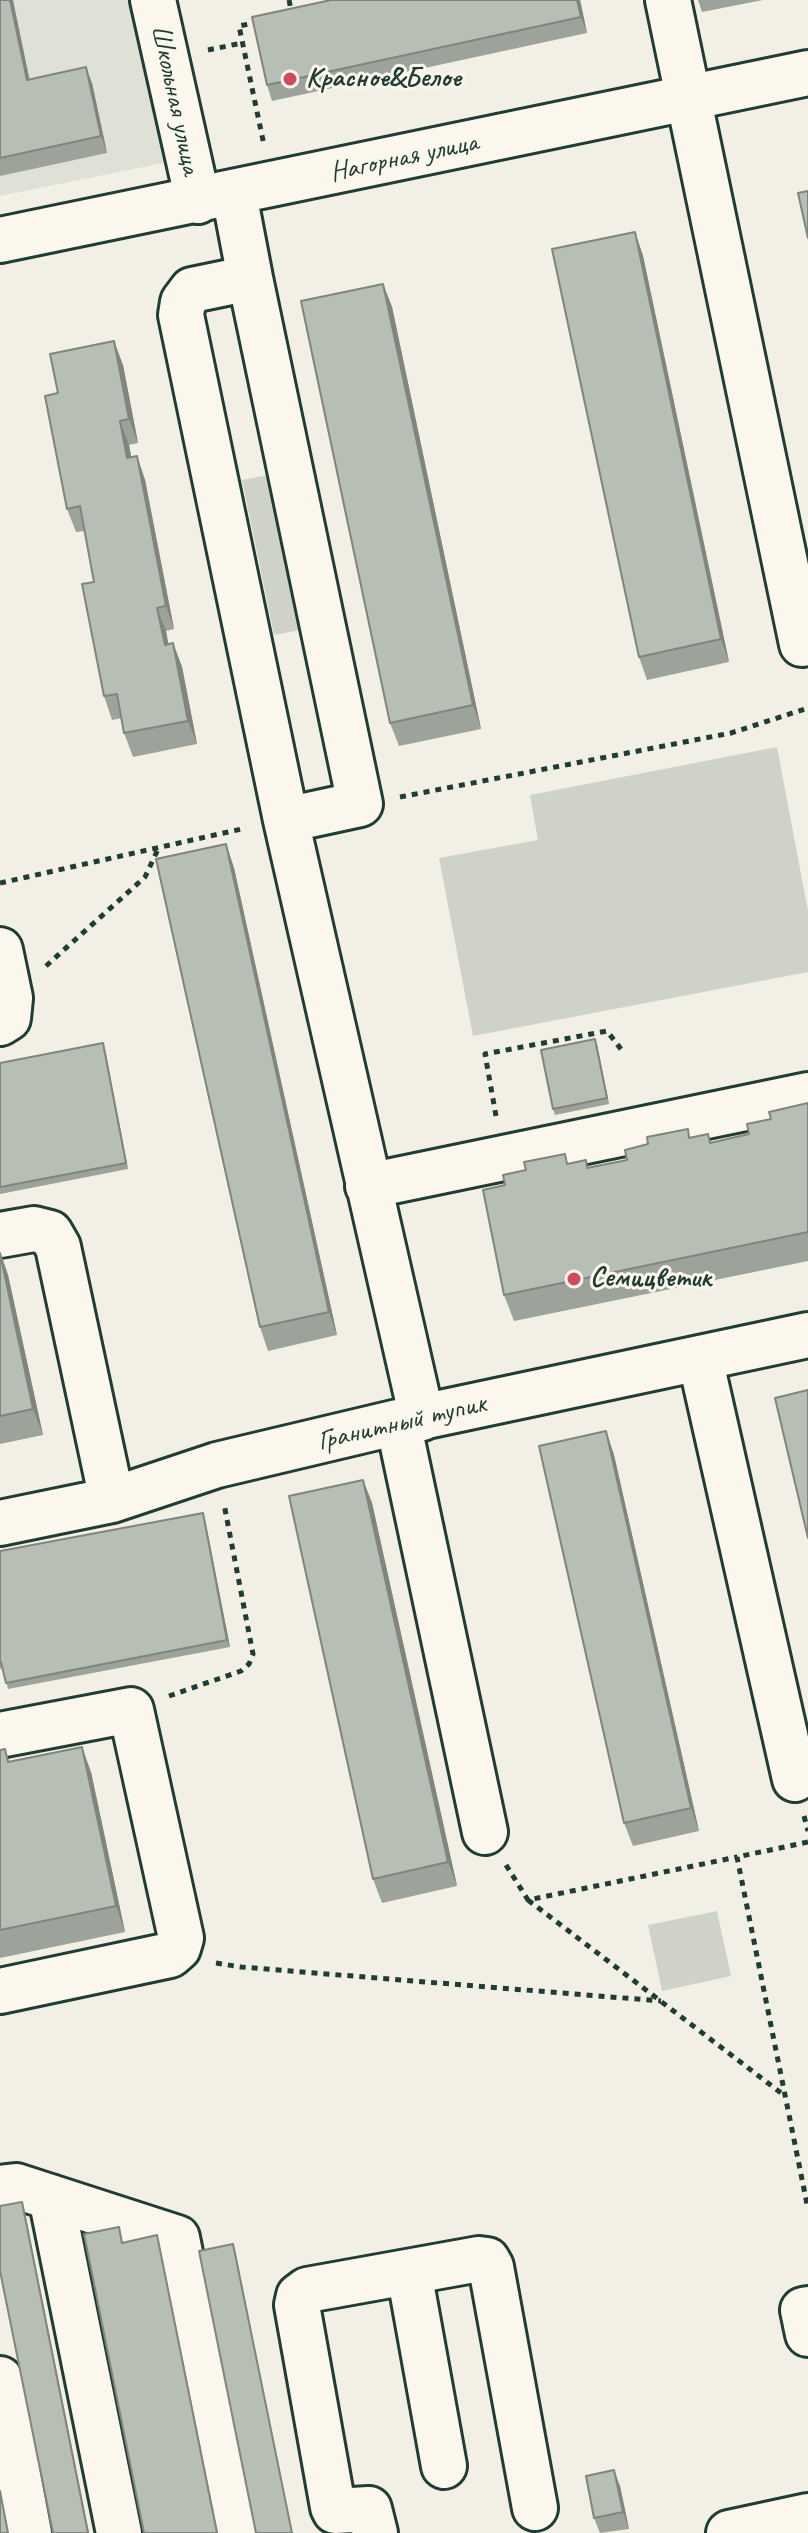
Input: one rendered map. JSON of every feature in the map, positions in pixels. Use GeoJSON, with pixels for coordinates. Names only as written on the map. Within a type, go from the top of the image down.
{"type":"FeatureCollection","features":[{"type":"Feature","properties":{"kind":"street"},"geometry":{"type":"LineString","coordinates":[[668,0],[802,644]]}},
{"type":"Feature","properties":{"kind":"street","name":"Школьная улица"},"geometry":{"type":"LineString","coordinates":[[149,14],[235,193],[360,804]]}},
{"type":"Feature","properties":{"kind":"street","name":"Нагорная улица"},"geometry":{"type":"LineString","coordinates":[[0,240],[808,73]]}},
{"type":"Feature","properties":{"kind":"street"},"geometry":{"type":"LineString","coordinates":[[250,278],[192,290],[183,302],[181,315],[286,820],[368,1186],[485,1832]]}},
{"type":"Feature","properties":{"kind":"street"},"geometry":{"type":"LineString","coordinates":[[286,820],[360,804]]}},
{"type":"Feature","properties":{"kind":"street"},"geometry":{"type":"LineString","coordinates":[[0,950],[5,1010]]}},
{"type":"Feature","properties":{"kind":"street"},"geometry":{"type":"LineString","coordinates":[[368,1186],[808,1095]]}},
{"type":"Feature","properties":{"kind":"street"},"geometry":{"type":"LineString","coordinates":[[0,1235],[34,1229],[50,1233],[58,1247],[112,1500]]}},
{"type":"Feature","properties":{"kind":"street","name":"Гранитный тупик"},"geometry":{"type":"LineString","coordinates":[[0,1523],[112,1500],[217,1465],[410,1420],[808,1335]]}},
{"type":"Feature","properties":{"kind":"street"},"geometry":{"type":"LineString","coordinates":[[700,1358],[795,1779]]}},
{"type":"Feature","properties":{"kind":"street"},"geometry":{"type":"LineString","coordinates":[[0,1735],[131,1710],[181,1938],[178,1948],[170,1955],[0,1991]]}},
{"type":"Feature","properties":{"kind":"street"},"geometry":{"type":"LineString","coordinates":[[0,2188],[16,2186],[177,2238],[236,2533]]}},
{"type":"Feature","properties":{"kind":"street"},"geometry":{"type":"LineString","coordinates":[[51,2197],[119,2533]]}},
{"type":"Feature","properties":{"kind":"street"},"geometry":{"type":"LineString","coordinates":[[375,2533],[369,2509],[335,2511],[333,2507],[297,2305],[299,2296],[307,2290],[479,2259],[487,2260],[491,2267],[535,2508]]}},
{"type":"Feature","properties":{"kind":"street"},"geometry":{"type":"LineString","coordinates":[[409,2272],[444,2466]]}},
{"type":"Feature","properties":{"kind":"street"},"geometry":{"type":"LineString","coordinates":[[808,2309],[803,2310],[808,2334]]}},
{"type":"Feature","properties":{"kind":"street"},"geometry":{"type":"LineString","coordinates":[[0,2379],[29,2533]]}},
{"type":"Feature","properties":{"kind":"street"},"geometry":{"type":"LineString","coordinates":[[729,2533],[808,2516]]}},
{"type":"Feature","properties":{"kind":"path"},"geometry":{"type":"LineString","coordinates":[[279,18],[292,15],[289,0]]}},
{"type":"Feature","properties":{"kind":"path"},"geometry":{"type":"LineString","coordinates":[[235,193],[239,26],[265,21]]}},
{"type":"Feature","properties":{"kind":"path"},"geometry":{"type":"LineString","coordinates":[[360,804],[731,733],[808,708]]}},
{"type":"Feature","properties":{"kind":"path"},"geometry":{"type":"LineString","coordinates":[[0,883],[286,820]]}},
{"type":"Feature","properties":{"kind":"path"},"geometry":{"type":"LineString","coordinates":[[5,1010],[145,877],[159,846]]}},
{"type":"Feature","properties":{"kind":"path"},"geometry":{"type":"LineString","coordinates":[[504,1158],[485,1054],[607,1031],[624,1053]]}},
{"type":"Feature","properties":{"kind":"path"},"geometry":{"type":"LineString","coordinates":[[131,1710],[241,1671],[249,1664],[253,1654],[217,1465]]}},
{"type":"Feature","properties":{"kind":"path"},"geometry":{"type":"LineString","coordinates":[[485,1832],[528,1900],[785,2096]]}},
{"type":"Feature","properties":{"kind":"path"},"geometry":{"type":"LineString","coordinates":[[528,1900],[808,1842]]}},
{"type":"Feature","properties":{"kind":"path"},"geometry":{"type":"LineString","coordinates":[[737,1857],[808,2209]]}},
{"type":"Feature","properties":{"kind":"path"},"geometry":{"type":"LineString","coordinates":[[170,1955],[241,1967],[661,2001]]}},
{"type":"Feature","properties":{"kind":"shaded area"},"geometry":{"type":"Polygon","coordinates":[[[0,0],[132,0],[168,162],[0,196],[0,0]]]}},
{"type":"Feature","properties":{"kind":"shaded area"},"geometry":{"type":"Polygon","coordinates":[[[278,473],[310,628],[274,635],[242,480],[278,473]]]}},
{"type":"Feature","properties":{"kind":"shaded area"},"geometry":{"type":"Polygon","coordinates":[[[777,747],[808,911],[808,972],[473,1036],[439,858],[538,840],[530,795],[777,747]]]}},
{"type":"Feature","properties":{"kind":"shaded area"},"geometry":{"type":"Polygon","coordinates":[[[717,1911],[731,1976],[662,1991],[648,1925],[717,1911]]]}},
{"type":"Feature","properties":{"kind":"building"},"geometry":{"type":"Polygon","coordinates":[[[0,0],[10,0],[27,80],[86,67],[101,136],[0,158],[0,0]]]}},
{"type":"Feature","properties":{"kind":"building"},"geometry":{"type":"Polygon","coordinates":[[[331,0],[577,0],[581,17],[267,85],[252,17],[331,0]]]}},
{"type":"Feature","properties":{"kind":"building"},"geometry":{"type":"Polygon","coordinates":[[[808,191],[808,238],[798,193],[808,191]]]}},
{"type":"Feature","properties":{"kind":"building"},"geometry":{"type":"Polygon","coordinates":[[[635,232],[721,639],[639,657],[552,249],[635,232]]]}},
{"type":"Feature","properties":{"kind":"building"},"geometry":{"type":"Polygon","coordinates":[[[383,284],[473,705],[390,723],[301,301],[383,284]]]}},
{"type":"Feature","properties":{"kind":"building"},"geometry":{"type":"Polygon","coordinates":[[[114,341],[129,419],[120,421],[127,458],[137,456],[166,606],[157,608],[165,645],[173,643],[188,721],[124,733],[117,694],[104,696],[82,584],[94,582],[80,506],[67,509],[45,396],[58,393],[50,354],[114,341]]]}},
{"type":"Feature","properties":{"kind":"building"},"geometry":{"type":"Polygon","coordinates":[[[226,844],[329,1312],[260,1327],[156,859],[226,844]]]}},
{"type":"Feature","properties":{"kind":"building"},"geometry":{"type":"Polygon","coordinates":[[[595,1039],[607,1098],[553,1109],[541,1050],[595,1039]]]}},
{"type":"Feature","properties":{"kind":"building"},"geometry":{"type":"Polygon","coordinates":[[[103,1043],[126,1163],[0,1187],[0,1063],[103,1043]]]}},
{"type":"Feature","properties":{"kind":"building"},"geometry":{"type":"Polygon","coordinates":[[[808,1103],[808,1232],[504,1295],[483,1190],[505,1185],[503,1175],[526,1170],[524,1162],[565,1154],[567,1164],[586,1160],[587,1168],[627,1160],[625,1150],[648,1144],[647,1137],[688,1129],[689,1138],[708,1134],[710,1143],[749,1134],[747,1124],[771,1119],[769,1112],[808,1103]]]}},
{"type":"Feature","properties":{"kind":"building"},"geometry":{"type":"Polygon","coordinates":[[[0,1253],[33,1409],[0,1416],[0,1253]]]}},
{"type":"Feature","properties":{"kind":"building"},"geometry":{"type":"Polygon","coordinates":[[[808,1390],[808,1538],[775,1398],[808,1390]]]}},
{"type":"Feature","properties":{"kind":"building"},"geometry":{"type":"Polygon","coordinates":[[[606,1431],[691,1808],[624,1823],[539,1446],[606,1431]]]}},
{"type":"Feature","properties":{"kind":"building"},"geometry":{"type":"Polygon","coordinates":[[[363,1480],[448,1862],[373,1879],[289,1496],[363,1480]]]}},
{"type":"Feature","properties":{"kind":"building"},"geometry":{"type":"Polygon","coordinates":[[[203,1513],[227,1640],[6,1683],[0,1662],[0,1551],[203,1513]]]}},
{"type":"Feature","properties":{"kind":"building"},"geometry":{"type":"Polygon","coordinates":[[[82,1747],[116,1906],[0,1930],[0,1750],[5,1749],[8,1762],[82,1747]]]}},
{"type":"Feature","properties":{"kind":"building"},"geometry":{"type":"Polygon","coordinates":[[[22,2202],[88,2533],[53,2533],[0,2271],[0,2206],[22,2202]]]}},
{"type":"Feature","properties":{"kind":"building"},"geometry":{"type":"Polygon","coordinates":[[[119,2227],[122,2243],[157,2235],[217,2533],[144,2533],[84,2234],[119,2227]]]}},
{"type":"Feature","properties":{"kind":"building"},"geometry":{"type":"Polygon","coordinates":[[[233,2244],[292,2533],[256,2533],[199,2251],[233,2244]]]}},
{"type":"Feature","properties":{"kind":"building"},"geometry":{"type":"Polygon","coordinates":[[[614,2470],[623,2512],[594,2518],[586,2476],[614,2470]]]}},
{"type":"Feature","properties":{"kind":"building"},"geometry":{"type":"Polygon","coordinates":[[[0,2491],[8,2533],[0,2533],[0,2491]]]}},
{"type":"Feature","properties":{"kind":"place","name":"Красное&Белое"},"geometry":{"type":"Point","coordinates":[290,79]}},
{"type":"Feature","properties":{"kind":"place","name":"Семицветик"},"geometry":{"type":"Point","coordinates":[574,1279]}}]}
